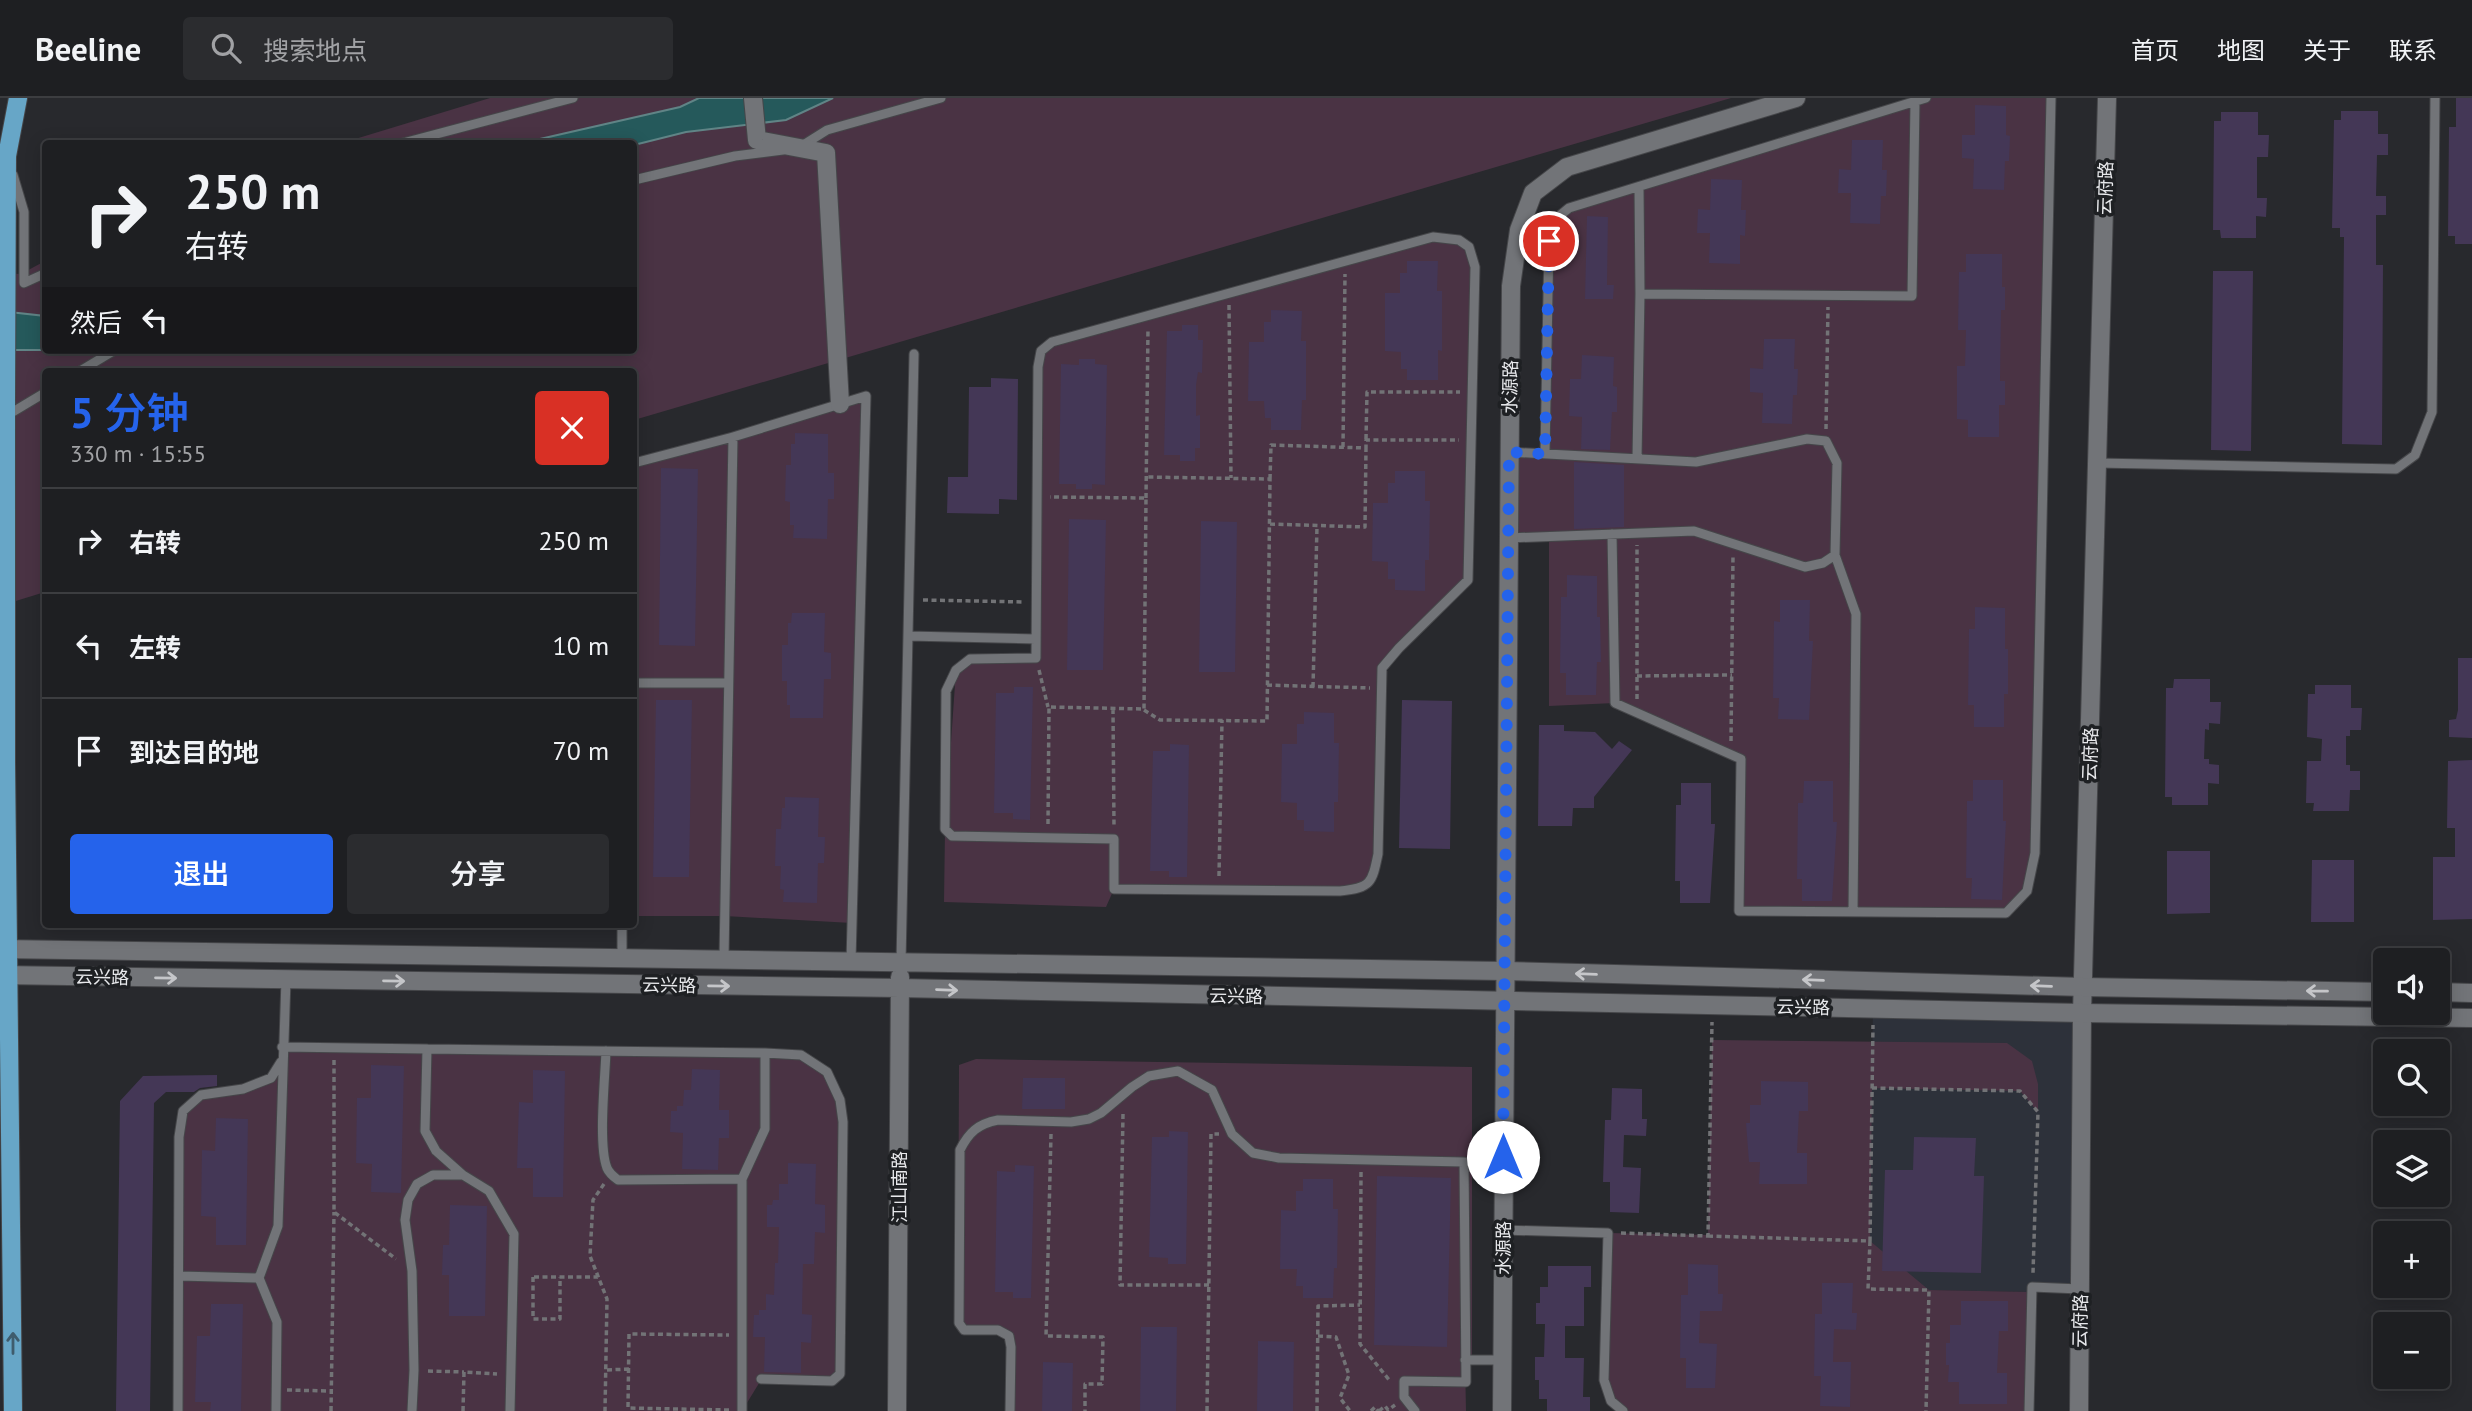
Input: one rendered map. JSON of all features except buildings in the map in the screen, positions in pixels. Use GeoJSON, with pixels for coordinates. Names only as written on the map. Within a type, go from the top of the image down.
{"type":"FeatureCollection","features":[{"type":"Feature","properties":{"kind":"main road"},"geometry":{"type":"LineString","coordinates":[[13,1411],[5,975],[6,416],[7,156],[18,98]]}},
{"type":"Feature","properties":{"kind":"street"},"geometry":{"type":"LineString","coordinates":[[753,98],[757,140],[826,153],[840,404]]}},
{"type":"Feature","properties":{"kind":"street","name":"水源路"},"geometry":{"type":"LineString","coordinates":[[1502,1411],[1511,286],[1519,230],[1533,193],[1567,167],[1796,98]]}},
{"type":"Feature","properties":{"kind":"street","name":"云府路"},"geometry":{"type":"LineString","coordinates":[[2079,1411],[2082,1013],[2107,98]]}},
{"type":"Feature","properties":{"kind":"street","name":"云兴路"},"geometry":{"type":"LineString","coordinates":[[5,949],[1504,971],[2083,988],[2373,992]]}},
{"type":"Feature","properties":{"kind":"street","name":"江山南路"},"geometry":{"type":"LineString","coordinates":[[897,1411],[901,962]]}},
{"type":"Feature","properties":{"kind":"street","name":"云兴路"},"geometry":{"type":"LineString","coordinates":[[5,975],[900,988],[1712,1006],[2472,1018]]}},
{"type":"Feature","properties":{"kind":"street"},"geometry":{"type":"LineString","coordinates":[[2450,992],[2472,993]]}},
{"type":"Feature","properties":{"kind":"lane"},"geometry":{"type":"LineString","coordinates":[[414,140],[573,98]]}},
{"type":"Feature","properties":{"kind":"lane"},"geometry":{"type":"LineString","coordinates":[[637,179],[735,156],[799,148],[827,130],[941,98]]}},
{"type":"Feature","properties":{"kind":"lane"},"geometry":{"type":"LineString","coordinates":[[1545,454],[1549,241],[1552,222],[1569,208],[1926,98]]}},
{"type":"Feature","properties":{"kind":"lane"},"geometry":{"type":"LineString","coordinates":[[1612,534],[1615,703],[1741,759],[1739,911],[2006,913],[2027,891],[2035,853],[2051,98]]}},
{"type":"Feature","properties":{"kind":"lane"},"geometry":{"type":"LineString","coordinates":[[2097,463],[2396,469],[2415,455],[2432,412],[2435,98]]}},
{"type":"Feature","properties":{"kind":"lane"},"geometry":{"type":"LineString","coordinates":[[1640,294],[1912,296],[1915,102]]}},
{"type":"Feature","properties":{"kind":"lane"},"geometry":{"type":"LineString","coordinates":[[7,156],[24,212],[24,283],[42,275]]}},
{"type":"Feature","properties":{"kind":"lane"},"geometry":{"type":"LineString","coordinates":[[1637,458],[1640,187]]}},
{"type":"Feature","properties":{"kind":"lane"},"geometry":{"type":"LineString","coordinates":[[1433,237],[1459,240],[1469,247],[1475,267],[1468,580],[1382,668],[1378,854],[1372,880],[1362,889],[1340,891],[1114,889],[1114,839],[952,836],[945,829],[946,691],[956,670],[971,659],[1036,658],[1038,367],[1041,351],[1052,342],[1345,261],[1433,237]]}},
{"type":"Feature","properties":{"kind":"lane"},"geometry":{"type":"LineString","coordinates":[[85,368],[108,354]]}},
{"type":"Feature","properties":{"kind":"lane"},"geometry":{"type":"LineString","coordinates":[[901,962],[914,354]]}},
{"type":"Feature","properties":{"kind":"lane"},"geometry":{"type":"LineString","coordinates":[[6,416],[42,394]]}},
{"type":"Feature","properties":{"kind":"lane"},"geometry":{"type":"LineString","coordinates":[[637,462],[733,437],[866,396],[851,961]]}},
{"type":"Feature","properties":{"kind":"lane"},"geometry":{"type":"LineString","coordinates":[[724,960],[733,437]]}},
{"type":"Feature","properties":{"kind":"lane"},"geometry":{"type":"LineString","coordinates":[[1509,452],[1696,461],[1807,439],[1826,441],[1837,463],[1835,555],[1856,614],[1853,912]]}},
{"type":"Feature","properties":{"kind":"lane"},"geometry":{"type":"LineString","coordinates":[[1508,538],[1694,531],[1805,567],[1823,563],[1835,555]]}},
{"type":"Feature","properties":{"kind":"lane"},"geometry":{"type":"LineString","coordinates":[[908,636],[1036,639]]}},
{"type":"Feature","properties":{"kind":"lane"},"geometry":{"type":"LineString","coordinates":[[637,683],[728,682]]}},
{"type":"Feature","properties":{"kind":"lane"},"geometry":{"type":"LineString","coordinates":[[622,928],[622,958]]}},
{"type":"Feature","properties":{"kind":"lane"},"geometry":{"type":"LineString","coordinates":[[276,1411],[277,1322],[259,1279],[278,1226],[281,1061],[286,979]]}},
{"type":"Feature","properties":{"kind":"lane"},"geometry":{"type":"LineString","coordinates":[[282,1048],[765,1053],[801,1055],[827,1072],[841,1100],[843,1122],[841,1374],[832,1381],[761,1380]]}},
{"type":"Feature","properties":{"kind":"lane"},"geometry":{"type":"LineString","coordinates":[[427,1049],[425,1131],[436,1151],[463,1175],[489,1191],[514,1234],[510,1411]]}},
{"type":"Feature","properties":{"kind":"lane"},"geometry":{"type":"LineString","coordinates":[[606,1051],[603,1151],[611,1174],[618,1180],[742,1178]]}},
{"type":"Feature","properties":{"kind":"lane"},"geometry":{"type":"LineString","coordinates":[[742,1410],[742,1178],[765,1129],[765,1053]]}},
{"type":"Feature","properties":{"kind":"lane"},"geometry":{"type":"LineString","coordinates":[[178,1411],[179,1137],[183,1111],[201,1095],[243,1089],[271,1077],[281,1061]]}},
{"type":"Feature","properties":{"kind":"lane"},"geometry":{"type":"LineString","coordinates":[[1010,1411],[1009,1336],[998,1330],[964,1330],[959,1323],[960,1150],[968,1134],[986,1122],[1071,1122],[1088,1119],[1101,1113],[1149,1076],[1178,1072],[1212,1090],[1232,1135],[1253,1153],[1279,1158],[1464,1162],[1466,1382],[1404,1381],[1404,1397],[1415,1411]]}},
{"type":"Feature","properties":{"kind":"lane"},"geometry":{"type":"LineString","coordinates":[[412,1411],[415,1370],[412,1271],[405,1220],[408,1200],[417,1184],[433,1175],[463,1175]]}},
{"type":"Feature","properties":{"kind":"lane"},"geometry":{"type":"LineString","coordinates":[[1503,1230],[1608,1233],[1604,1380],[1611,1401],[1623,1411]]}},
{"type":"Feature","properties":{"kind":"lane"},"geometry":{"type":"LineString","coordinates":[[178,1276],[259,1279]]}},
{"type":"Feature","properties":{"kind":"lane"},"geometry":{"type":"LineString","coordinates":[[2029,1411],[2032,1287],[2080,1289]]}},
{"type":"Feature","properties":{"kind":"lane"},"geometry":{"type":"LineString","coordinates":[[1465,1360],[1502,1360]]}},
{"type":"Feature","properties":{"kind":"path"},"geometry":{"type":"LineString","coordinates":[[1343,447],[1345,261]]}},
{"type":"Feature","properties":{"kind":"path"},"geometry":{"type":"LineString","coordinates":[[1229,293],[1231,478]]}},
{"type":"Feature","properties":{"kind":"path"},"geometry":{"type":"LineString","coordinates":[[1826,441],[1828,295]]}},
{"type":"Feature","properties":{"kind":"path"},"geometry":{"type":"LineString","coordinates":[[1144,709],[1148,316]]}},
{"type":"Feature","properties":{"kind":"path"},"geometry":{"type":"LineString","coordinates":[[1270,524],[1365,527],[1367,392],[1472,391]]}},
{"type":"Feature","properties":{"kind":"path"},"geometry":{"type":"LineString","coordinates":[[1366,440],[1471,441]]}},
{"type":"Feature","properties":{"kind":"path"},"geometry":{"type":"LineString","coordinates":[[1048,707],[1144,709],[1160,720],[1266,721],[1271,445],[1366,448]]}},
{"type":"Feature","properties":{"kind":"path"},"geometry":{"type":"LineString","coordinates":[[1146,477],[1270,479]]}},
{"type":"Feature","properties":{"kind":"path"},"geometry":{"type":"LineString","coordinates":[[1037,497],[1146,498]]}},
{"type":"Feature","properties":{"kind":"path"},"geometry":{"type":"LineString","coordinates":[[1313,687],[1317,526]]}},
{"type":"Feature","properties":{"kind":"path"},"geometry":{"type":"LineString","coordinates":[[1637,533],[1637,713]]}},
{"type":"Feature","properties":{"kind":"path"},"geometry":{"type":"LineString","coordinates":[[1730,754],[1734,544]]}},
{"type":"Feature","properties":{"kind":"path"},"geometry":{"type":"LineString","coordinates":[[908,599],[1036,603]]}},
{"type":"Feature","properties":{"kind":"path"},"geometry":{"type":"LineString","coordinates":[[1036,658],[1048,707],[1048,838]]}},
{"type":"Feature","properties":{"kind":"path"},"geometry":{"type":"LineString","coordinates":[[1637,676],[1732,675]]}},
{"type":"Feature","properties":{"kind":"path"},"geometry":{"type":"LineString","coordinates":[[1267,685],[1381,688]]}},
{"type":"Feature","properties":{"kind":"path"},"geometry":{"type":"LineString","coordinates":[[1113,709],[1114,839]]}},
{"type":"Feature","properties":{"kind":"path"},"geometry":{"type":"LineString","coordinates":[[1219,891],[1222,720]]}},
{"type":"Feature","properties":{"kind":"path"},"geometry":{"type":"LineString","coordinates":[[1708,1236],[1712,1006]]}},
{"type":"Feature","properties":{"kind":"path"},"geometry":{"type":"LineString","coordinates":[[1873,1009],[1868,1289],[1929,1290],[1926,1411]]}},
{"type":"Feature","properties":{"kind":"path"},"geometry":{"type":"LineString","coordinates":[[331,1411],[334,1048]]}},
{"type":"Feature","properties":{"kind":"path"},"geometry":{"type":"LineString","coordinates":[[1872,1088],[2020,1091],[2038,1112],[2032,1287]]}},
{"type":"Feature","properties":{"kind":"path"},"geometry":{"type":"LineString","coordinates":[[1124,1094],[1120,1285],[1209,1285]]}},
{"type":"Feature","properties":{"kind":"path"},"geometry":{"type":"LineString","coordinates":[[1051,1121],[1046,1336],[1103,1338],[1102,1384],[1085,1384],[1084,1411]]}},
{"type":"Feature","properties":{"kind":"path"},"geometry":{"type":"LineString","coordinates":[[1206,1411],[1212,1134],[1232,1135]]}},
{"type":"Feature","properties":{"kind":"path"},"geometry":{"type":"LineString","coordinates":[[1361,1160],[1360,1344],[1404,1397]]}},
{"type":"Feature","properties":{"kind":"path"},"geometry":{"type":"LineString","coordinates":[[605,1411],[607,1299],[590,1256],[593,1200],[611,1174]]}},
{"type":"Feature","properties":{"kind":"path"},"geometry":{"type":"LineString","coordinates":[[334,1212],[412,1271]]}},
{"type":"Feature","properties":{"kind":"path"},"geometry":{"type":"LineString","coordinates":[[1608,1233],[1870,1241]]}},
{"type":"Feature","properties":{"kind":"path"},"geometry":{"type":"LineString","coordinates":[[513,1276],[598,1277]]}},
{"type":"Feature","properties":{"kind":"path"},"geometry":{"type":"LineString","coordinates":[[533,1277],[533,1320],[560,1319],[560,1277]]}},
{"type":"Feature","properties":{"kind":"path"},"geometry":{"type":"LineString","coordinates":[[1317,1411],[1318,1306],[1360,1305]]}},
{"type":"Feature","properties":{"kind":"path"},"geometry":{"type":"LineString","coordinates":[[742,1335],[629,1334],[628,1408],[742,1410]]}},
{"type":"Feature","properties":{"kind":"path"},"geometry":{"type":"LineString","coordinates":[[1318,1336],[1336,1337],[1349,1375],[1340,1398],[1350,1411]]}},
{"type":"Feature","properties":{"kind":"path"},"geometry":{"type":"LineString","coordinates":[[606,1370],[629,1369]]}},
{"type":"Feature","properties":{"kind":"path"},"geometry":{"type":"LineString","coordinates":[[415,1370],[511,1375]]}},
{"type":"Feature","properties":{"kind":"path"},"geometry":{"type":"LineString","coordinates":[[463,1411],[464,1372]]}},
{"type":"Feature","properties":{"kind":"path"},"geometry":{"type":"LineString","coordinates":[[276,1389],[331,1391]]}},
{"type":"Feature","properties":{"kind":"path"},"geometry":{"type":"LineString","coordinates":[[1371,1411],[1375,1408],[1378,1411]]}},
{"type":"Feature","properties":{"kind":"shaded area"},"geometry":{"type":"Polygon","coordinates":[[[490,98],[1731,98],[637,419],[637,368],[42,368],[42,593],[6,604],[0,273],[21,274],[42,263],[42,354],[637,354],[637,140],[352,140],[490,98]]]}},
{"type":"Feature","properties":{"kind":"shaded area"},"geometry":{"type":"Polygon","coordinates":[[[1926,98],[2049,98],[2035,853],[2027,891],[2006,913],[1739,911],[1741,759],[1615,703],[1549,706],[1549,537],[1508,538],[1509,452],[1544,454],[1552,222],[1569,208],[1926,98]]]}},
{"type":"Feature","properties":{"kind":"shaded area"},"geometry":{"type":"Polygon","coordinates":[[[1433,237],[1469,247],[1475,267],[1468,580],[1382,668],[1378,854],[1361,889],[1114,889],[1106,907],[944,902],[945,829],[956,670],[970,659],[1036,658],[1041,351],[1052,342],[1433,237]]]}},
{"type":"Feature","properties":{"kind":"shaded area"},"geometry":{"type":"Polygon","coordinates":[[[866,396],[852,923],[725,916],[637,916],[637,462],[866,396]]]}},
{"type":"Feature","properties":{"kind":"shaded area"},"geometry":{"type":"Polygon","coordinates":[[[1873,1009],[2082,1013],[2080,1289],[2033,1287],[2032,1292],[1868,1289],[1873,1009]]]}},
{"type":"Feature","properties":{"kind":"shaded area"},"geometry":{"type":"Polygon","coordinates":[[[1712,1040],[2007,1043],[2032,1061],[2038,1084],[2038,1112],[2020,1091],[1872,1088],[1870,1241],[1929,1290],[2032,1292],[2029,1411],[1623,1411],[1611,1401],[1604,1380],[1608,1233],[1708,1235],[1712,1040]]]}},
{"type":"Feature","properties":{"kind":"shaded area"},"geometry":{"type":"Polygon","coordinates":[[[282,1047],[801,1055],[827,1072],[840,1100],[840,1374],[832,1381],[761,1380],[742,1411],[178,1411],[183,1111],[201,1095],[271,1078],[281,1061],[282,1047]]]}},
{"type":"Feature","properties":{"kind":"shaded area"},"geometry":{"type":"Polygon","coordinates":[[[976,1059],[1472,1067],[1472,1360],[1465,1360],[1466,1411],[1010,1411],[1009,1336],[964,1330],[958,1307],[959,1065],[976,1059]]]}},
{"type":"Feature","properties":{"kind":"water"},"geometry":{"type":"Polygon","coordinates":[[[699,98],[833,98],[786,120],[686,132],[637,144],[637,140],[536,140],[680,107],[699,98]]]}},
{"type":"Feature","properties":{"kind":"water"},"geometry":{"type":"Polygon","coordinates":[[[0,311],[42,316],[42,350],[0,350],[0,311]]]}},
{"type":"Feature","properties":{"kind":"route"},"geometry":{"type":"LineString","coordinates":[[1503,1157],[1509,452],[1545,454],[1549,241]]}}]}
